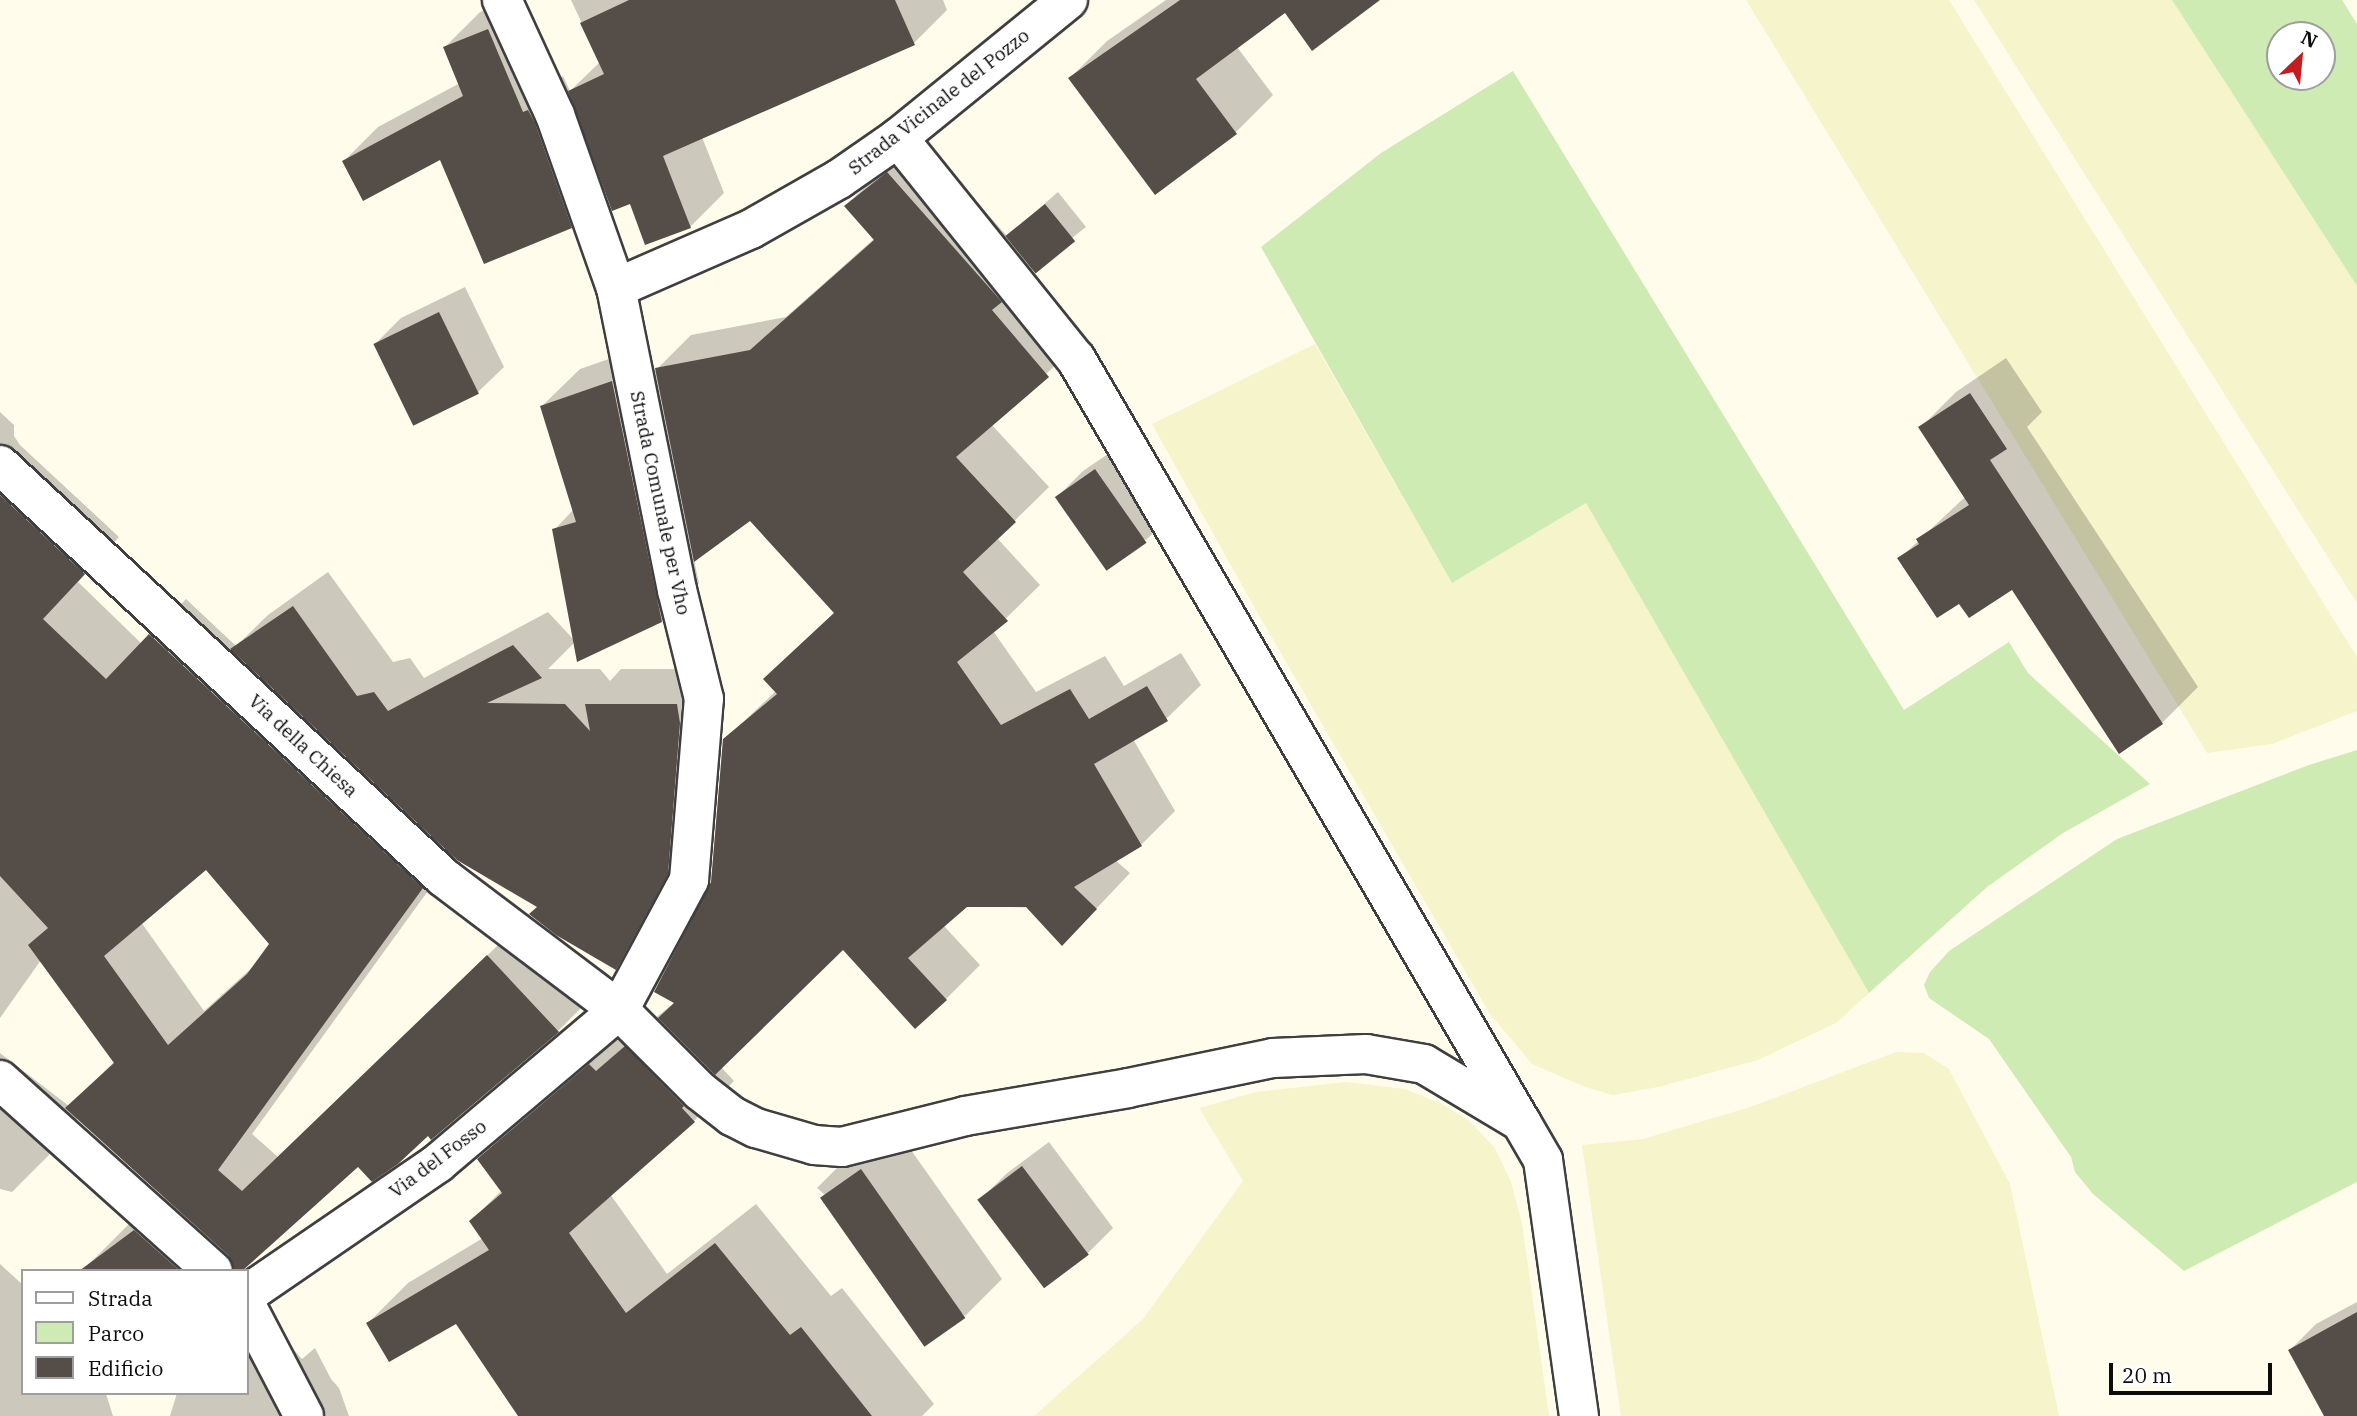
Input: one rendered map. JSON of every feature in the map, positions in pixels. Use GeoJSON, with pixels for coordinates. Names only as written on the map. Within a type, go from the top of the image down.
{"type":"FeatureCollection","features":[{"type":"Feature","properties":{"kind":"street","name":"Strada Comunale per Vho"},"geometry":{"type":"LineString","coordinates":[[502,0],[555,115],[616,288],[677,590],[704,699],[689,880],[619,1010]]}},
{"type":"Feature","properties":{"kind":"street","name":"Strada Vicinale del Pozzo"},"geometry":{"type":"LineString","coordinates":[[616,288],[751,229],[839,178],[898,138],[1068,0]]}},
{"type":"Feature","properties":{"kind":"street"},"geometry":{"type":"LineString","coordinates":[[898,138],[1076,359],[1543,1160],[1579,1416]]}},
{"type":"Feature","properties":{"kind":"street","name":"Via della Chiesa"},"geometry":{"type":"LineString","coordinates":[[0,465],[443,877],[619,1010],[699,1091],[732,1116],[756,1128],[814,1145],[842,1147],[965,1116],[1128,1088],[1273,1058],[1316,1054],[1366,1054],[1424,1064],[1521,1122]]}},
{"type":"Feature","properties":{"kind":"street","name":"Via del Fosso"},"geometry":{"type":"LineString","coordinates":[[248,1293],[438,1163],[619,1010]]}},
{"type":"Feature","properties":{"kind":"street"},"geometry":{"type":"LineString","coordinates":[[0,1080],[211,1269]]}},
{"type":"Feature","properties":{"kind":"street"},"geometry":{"type":"LineString","coordinates":[[248,1309],[304,1416]]}},
{"type":"Feature","properties":{"kind":"shaded area"},"geometry":{"type":"Polygon","coordinates":[[[1746,0],[1949,0],[2357,657],[2357,711],[2272,744],[2207,753],[1746,0]]]}},
{"type":"Feature","properties":{"kind":"shaded area"},"geometry":{"type":"Polygon","coordinates":[[[1974,0],[2172,0],[2357,286],[2357,603],[1974,0]]]}},
{"type":"Feature","properties":{"kind":"shaded area"},"geometry":{"type":"Polygon","coordinates":[[[1315,344],[1452,583],[1586,503],[1869,993],[1836,1023],[1758,1060],[1658,1087],[1613,1095],[1585,1087],[1532,1064],[1490,1014],[1253,605],[1152,424],[1315,344]]]}},
{"type":"Feature","properties":{"kind":"shaded area"},"geometry":{"type":"Polygon","coordinates":[[[1896,1052],[1924,1053],[1949,1069],[2010,1184],[2059,1416],[1621,1416],[1582,1145],[1643,1139],[1750,1107],[1896,1052]]]}},
{"type":"Feature","properties":{"kind":"shaded area"},"geometry":{"type":"Polygon","coordinates":[[[1346,1082],[1405,1089],[1442,1104],[1469,1121],[1495,1148],[1511,1182],[1522,1223],[1549,1416],[1034,1416],[1143,1319],[1243,1181],[1199,1108],[1256,1092],[1346,1082]]]}},
{"type":"Feature","properties":{"kind":"green space"},"geometry":{"type":"Polygon","coordinates":[[[2172,0],[2342,0],[2357,24],[2357,286],[2172,0]]]}},
{"type":"Feature","properties":{"kind":"green space"},"geometry":{"type":"Polygon","coordinates":[[[1513,71],[1904,710],[2009,642],[2028,673],[2150,784],[2063,833],[1987,887],[1869,993],[1586,503],[1452,583],[1261,247],[1381,153],[1513,71]]]}},
{"type":"Feature","properties":{"kind":"green space"},"geometry":{"type":"Polygon","coordinates":[[[2357,750],[2357,1182],[2184,1271],[2093,1194],[2075,1172],[2071,1157],[1989,1039],[1929,998],[1924,985],[1930,972],[1949,951],[2117,839],[2309,765],[2357,750]]]}},
{"type":"Feature","properties":{"kind":"building"},"geometry":{"type":"Polygon","coordinates":[[[629,0],[895,0],[915,45],[663,156],[691,228],[645,245],[630,204],[612,211],[568,91],[604,74],[580,23],[629,0]]]}},
{"type":"Feature","properties":{"kind":"building"},"geometry":{"type":"Polygon","coordinates":[[[1180,0],[1380,0],[1312,51],[1285,13],[1196,79],[1237,134],[1155,195],[1068,78],[1180,0]]]}},
{"type":"Feature","properties":{"kind":"building"},"geometry":{"type":"Polygon","coordinates":[[[488,29],[523,112],[528,110],[535,123],[572,228],[484,264],[440,160],[363,201],[342,161],[463,96],[443,47],[488,29]]]}},
{"type":"Feature","properties":{"kind":"building"},"geometry":{"type":"Polygon","coordinates":[[[887,172],[1002,302],[992,310],[1049,377],[956,457],[1016,522],[963,572],[1008,621],[957,662],[1001,725],[1070,689],[1089,719],[1147,686],[1168,721],[1094,764],[1142,846],[1074,887],[1097,909],[1062,946],[1026,907],[967,907],[908,958],[947,1000],[915,1029],[843,950],[715,1075],[658,1018],[674,1003],[654,992],[711,882],[723,739],[777,694],[763,679],[834,613],[750,521],[694,562],[655,368],[750,350],[874,240],[844,206],[887,172]]]}},
{"type":"Feature","properties":{"kind":"building"},"geometry":{"type":"Polygon","coordinates":[[[1045,204],[1075,241],[1036,273],[1005,236],[1045,204]]]}},
{"type":"Feature","properties":{"kind":"building"},"geometry":{"type":"Polygon","coordinates":[[[439,312],[479,394],[413,426],[373,344],[439,312]]]}},
{"type":"Feature","properties":{"kind":"building"},"geometry":{"type":"Polygon","coordinates":[[[612,381],[662,622],[577,662],[552,529],[576,522],[540,406],[612,381]]]}},
{"type":"Feature","properties":{"kind":"building"},"geometry":{"type":"Polygon","coordinates":[[[1970,393],[2007,449],[1990,460],[2163,724],[2119,754],[2012,590],[1969,618],[1959,604],[1937,618],[1897,558],[1919,544],[1916,539],[1969,505],[1918,427],[1970,393]]]}},
{"type":"Feature","properties":{"kind":"building"},"geometry":{"type":"Polygon","coordinates":[[[1095,469],[1147,543],[1106,571],[1055,497],[1095,469]]]}},
{"type":"Feature","properties":{"kind":"building"},"geometry":{"type":"Polygon","coordinates":[[[0,495],[85,574],[43,619],[106,679],[149,634],[423,888],[218,1170],[242,1191],[487,955],[559,1032],[431,1140],[428,1136],[398,1164],[372,1182],[358,1167],[244,1269],[233,1269],[228,1255],[65,1108],[114,1063],[28,945],[48,928],[0,876],[0,495]],[[206,870],[104,956],[168,1045],[247,974],[269,944],[206,870]]]}},
{"type":"Feature","properties":{"kind":"building"},"geometry":{"type":"Polygon","coordinates":[[[293,606],[357,696],[374,692],[388,711],[513,645],[542,678],[487,703],[565,704],[590,731],[585,704],[677,704],[680,723],[668,874],[616,970],[556,935],[529,914],[537,907],[457,860],[230,649],[293,606]]]}},
{"type":"Feature","properties":{"kind":"building"},"geometry":{"type":"Polygon","coordinates":[[[625,1046],[684,1106],[682,1108],[695,1122],[569,1233],[626,1313],[715,1243],[790,1335],[801,1327],[872,1416],[518,1416],[456,1324],[389,1362],[366,1323],[489,1250],[469,1221],[502,1193],[477,1159],[589,1064],[596,1071],[625,1046]]]}},
{"type":"Feature","properties":{"kind":"building"},"geometry":{"type":"Polygon","coordinates":[[[1022,1166],[1089,1255],[1044,1288],[977,1200],[1022,1166]]]}},
{"type":"Feature","properties":{"kind":"building"},"geometry":{"type":"Polygon","coordinates":[[[861,1169],[965,1318],[924,1347],[820,1198],[861,1169]]]}},
{"type":"Feature","properties":{"kind":"building"},"geometry":{"type":"Polygon","coordinates":[[[134,1230],[178,1269],[82,1269],[134,1230]]]}},
{"type":"Feature","properties":{"kind":"building"},"geometry":{"type":"Polygon","coordinates":[[[2357,1312],[2357,1416],[2324,1416],[2288,1350],[2357,1312]]]}}]}
